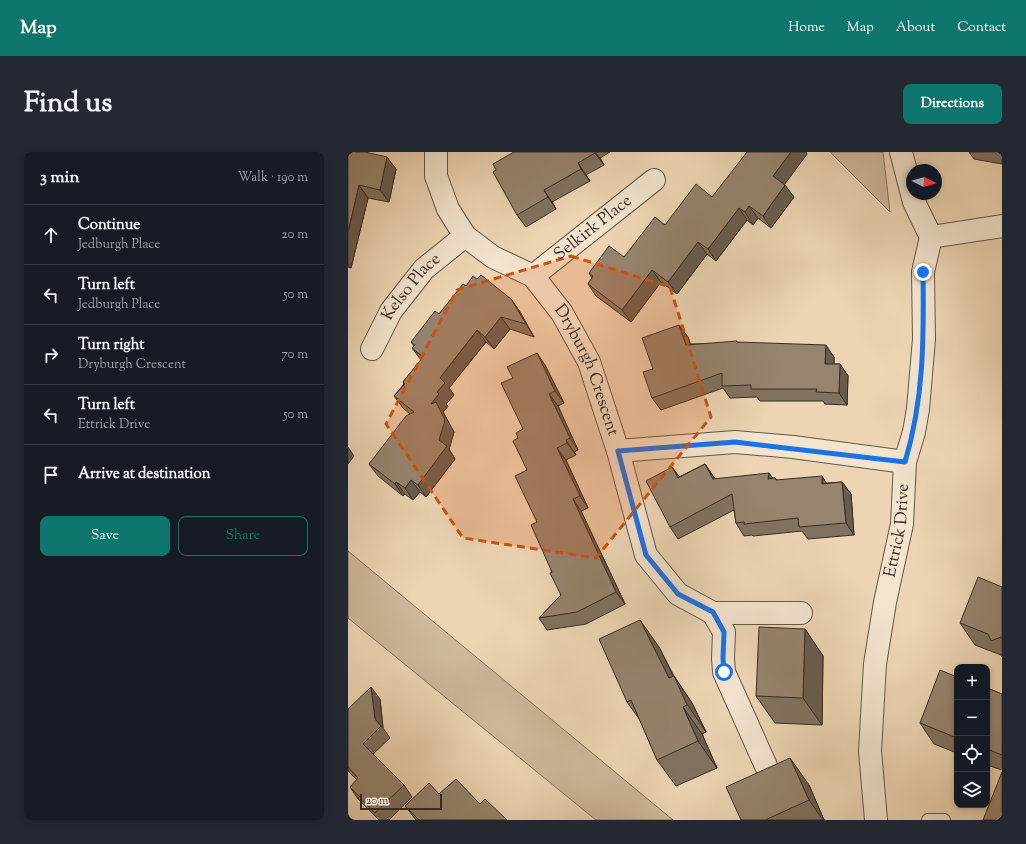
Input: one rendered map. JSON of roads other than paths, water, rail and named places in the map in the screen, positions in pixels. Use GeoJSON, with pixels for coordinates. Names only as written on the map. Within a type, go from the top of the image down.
{"type":"FeatureCollection","features":[{"type":"Feature","properties":{"kind":"street","name":"Dryburgh Crescent"},"geometry":{"type":"LineString","coordinates":[[436,152],[436,176],[448,209],[464,236],[494,257],[533,276],[562,313],[589,362],[618,451],[735,442],[905,462]]}},
{"type":"Feature","properties":{"kind":"street"},"geometry":{"type":"LineString","coordinates":[[901,152],[914,202],[930,237],[1002,226]]}},
{"type":"Feature","properties":{"kind":"street","name":"Selkirk Place"},"geometry":{"type":"LineString","coordinates":[[533,276],[654,180]]}},
{"type":"Feature","properties":{"kind":"street","name":"Kelso Place"},"geometry":{"type":"LineString","coordinates":[[372,350],[391,311],[424,269],[464,236]]}},
{"type":"Feature","properties":{"kind":"street","name":"Ettrick Drive"},"geometry":{"type":"LineString","coordinates":[[876,820],[870,751],[875,664],[885,602],[902,524],[905,462],[914,432],[918,409],[924,339],[923,272],[930,237]]}},
{"type":"Feature","properties":{"kind":"street"},"geometry":{"type":"LineString","coordinates":[[618,451],[646,555],[678,594],[713,612],[801,613]]}},
{"type":"Feature","properties":{"kind":"street"},"geometry":{"type":"LineString","coordinates":[[713,612],[724,632],[724,672],[766,766]]}},
{"type":"Feature","properties":{"kind":"lane"},"geometry":{"type":"LineString","coordinates":[[928,820],[944,820]]}}]}
